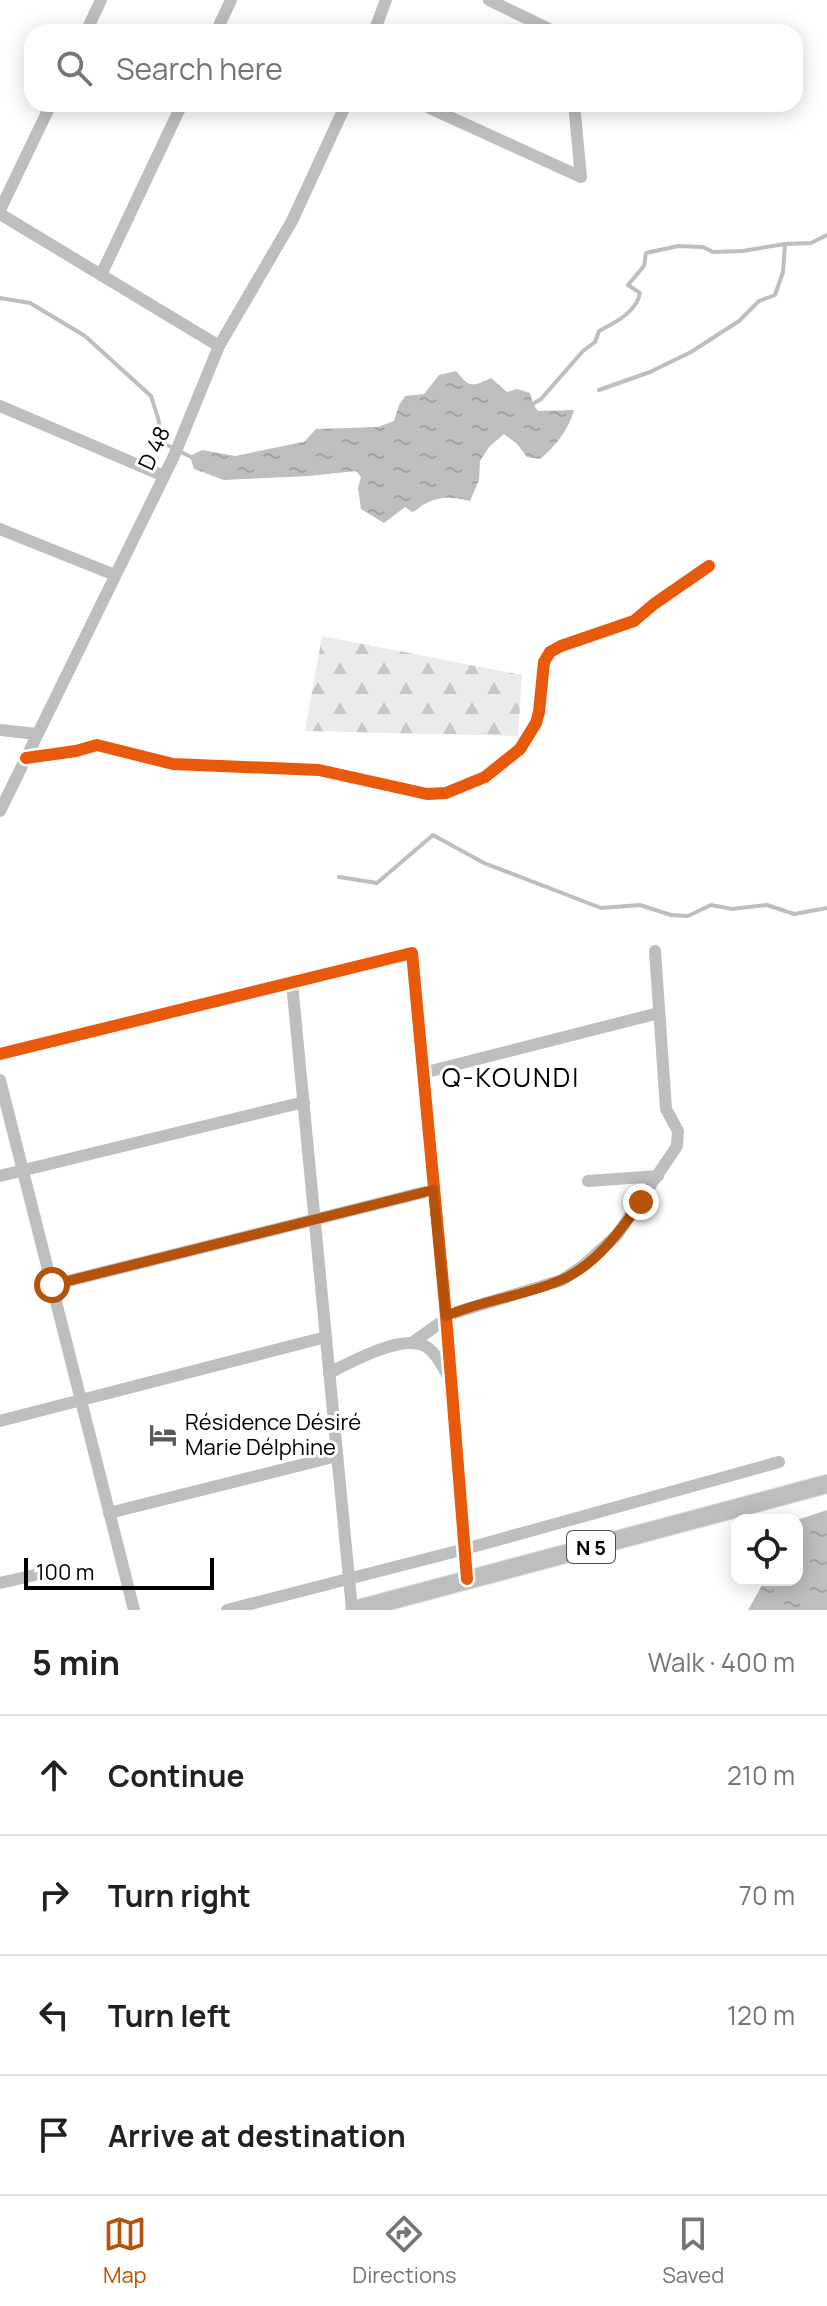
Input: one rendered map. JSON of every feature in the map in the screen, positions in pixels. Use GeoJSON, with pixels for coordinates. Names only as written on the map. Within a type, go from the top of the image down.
{"type":"FeatureCollection","features":[{"type":"Feature","properties":{"kind":"highway","name":"N 5"},"geometry":{"type":"LineString","coordinates":[[353,1610],[827,1484]]}},
{"type":"Feature","properties":{"kind":"street"},"geometry":{"type":"LineString","coordinates":[[90,24],[101,0]]}},
{"type":"Feature","properties":{"kind":"street"},"geometry":{"type":"LineString","coordinates":[[220,24],[231,0]]}},
{"type":"Feature","properties":{"kind":"street"},"geometry":{"type":"LineString","coordinates":[[377,24],[386,0]]}},
{"type":"Feature","properties":{"kind":"street"},"geometry":{"type":"LineString","coordinates":[[489,0],[538,24]]}},
{"type":"Feature","properties":{"kind":"street"},"geometry":{"type":"LineString","coordinates":[[47,112],[0,212],[219,346]]}},
{"type":"Feature","properties":{"kind":"street"},"geometry":{"type":"LineString","coordinates":[[101,275],[178,112]]}},
{"type":"Feature","properties":{"kind":"street","name":"D 48"},"geometry":{"type":"LineString","coordinates":[[0,811],[174,456],[219,346],[292,221],[342,112]]}},
{"type":"Feature","properties":{"kind":"street"},"geometry":{"type":"LineString","coordinates":[[439,112],[581,177],[575,112]]}},
{"type":"Feature","properties":{"kind":"street"},"geometry":{"type":"LineString","coordinates":[[0,406],[164,476]]}},
{"type":"Feature","properties":{"kind":"street"},"geometry":{"type":"LineString","coordinates":[[0,529],[115,575]]}},
{"type":"Feature","properties":{"kind":"street"},"geometry":{"type":"LineString","coordinates":[[26,758],[97,745],[173,764],[319,770],[427,794],[446,793],[485,777],[520,749],[536,723],[544,662],[550,652],[634,621],[709,566]]}},
{"type":"Feature","properties":{"kind":"street"},"geometry":{"type":"LineString","coordinates":[[0,730],[37,734]]}},
{"type":"Feature","properties":{"kind":"street"},"geometry":{"type":"LineString","coordinates":[[329,1373],[365,1355],[412,1343],[446,1316],[562,1280],[617,1235],[677,1146],[678,1131],[666,1109],[655,951]]}},
{"type":"Feature","properties":{"kind":"street"},"geometry":{"type":"LineString","coordinates":[[0,1054],[412,953],[467,1579]]}},
{"type":"Feature","properties":{"kind":"street"},"geometry":{"type":"LineString","coordinates":[[292,983],[353,1610]]}},
{"type":"Feature","properties":{"kind":"street"},"geometry":{"type":"LineString","coordinates":[[423,1073],[659,1013]]}},
{"type":"Feature","properties":{"kind":"street"},"geometry":{"type":"LineString","coordinates":[[0,1080],[134,1610]]}},
{"type":"Feature","properties":{"kind":"street"},"geometry":{"type":"LineString","coordinates":[[0,1176],[304,1102]]}},
{"type":"Feature","properties":{"kind":"street"},"geometry":{"type":"LineString","coordinates":[[588,1181],[658,1176]]}},
{"type":"Feature","properties":{"kind":"street"},"geometry":{"type":"LineString","coordinates":[[52,1285],[433,1190]]}},
{"type":"Feature","properties":{"kind":"street"},"geometry":{"type":"LineString","coordinates":[[0,1421],[326,1337]]}},
{"type":"Feature","properties":{"kind":"street"},"geometry":{"type":"LineString","coordinates":[[412,1343],[426,1347],[437,1357],[450,1378]]}},
{"type":"Feature","properties":{"kind":"street"},"geometry":{"type":"LineString","coordinates":[[109,1513],[337,1456]]}},
{"type":"Feature","properties":{"kind":"street"},"geometry":{"type":"LineString","coordinates":[[227,1610],[465,1549],[779,1462]]}},
{"type":"Feature","properties":{"kind":"street"},"geometry":{"type":"LineString","coordinates":[[0,1583],[35,1575],[44,1568]]}},
{"type":"Feature","properties":{"kind":"green space"},"geometry":{"type":"Polygon","coordinates":[[[322,636],[522,675],[518,736],[305,731],[322,636]]]}},
{"type":"Feature","properties":{"kind":"water"},"geometry":{"type":"Polygon","coordinates":[[[456,371],[471,384],[491,378],[507,392],[517,389],[530,393],[538,411],[574,410],[561,437],[540,459],[527,457],[504,434],[489,447],[480,461],[479,480],[470,501],[441,498],[412,512],[405,507],[384,523],[361,509],[358,488],[361,477],[356,471],[224,480],[194,469],[190,456],[202,450],[235,456],[304,442],[316,429],[378,427],[394,421],[405,396],[424,394],[439,375],[456,371]]]}},
{"type":"Feature","properties":{"kind":"water"},"geometry":{"type":"Polygon","coordinates":[[[827,1510],[827,1610],[748,1610],[761,1586],[803,1586],[803,1518],[827,1510]]]}},
{"type":"Feature","properties":{"kind":"waterway"},"geometry":{"type":"LineString","coordinates":[[531,405],[541,399],[583,351],[595,342],[599,331],[634,306],[640,293],[628,285],[644,266],[646,253],[678,246],[703,247],[713,252],[743,251],[811,243],[827,235]]}},
{"type":"Feature","properties":{"kind":"waterway"},"geometry":{"type":"LineString","coordinates":[[599,390],[650,372],[691,352],[739,321],[759,301],[775,295],[783,272],[785,244]]}},
{"type":"Feature","properties":{"kind":"waterway"},"geometry":{"type":"LineString","coordinates":[[0,298],[30,303],[85,336],[151,396],[165,444],[193,458]]}},
{"type":"Feature","properties":{"kind":"waterway"},"geometry":{"type":"LineString","coordinates":[[339,877],[377,883],[433,835],[484,863],[601,908],[640,905],[671,915],[688,916],[711,905],[732,909],[767,905],[794,914],[827,908]]}},
{"type":"Feature","properties":{"kind":"cycle path"},"geometry":{"type":"LineString","coordinates":[[26,758],[97,745],[173,764],[319,770],[427,794],[446,793],[485,777],[520,749],[536,723],[544,662],[550,652],[634,621],[709,566]]}},
{"type":"Feature","properties":{"kind":"cycle path"},"geometry":{"type":"LineString","coordinates":[[0,1054],[412,953],[467,1579]]}},
{"type":"Feature","properties":{"kind":"place","name":"Résidence Désiré Marie Délphine"},"geometry":{"type":"Point","coordinates":[163,1435]}},
{"type":"Feature","properties":{"kind":"district","name":"Q-KOUNDI"},"geometry":{"type":"Point","coordinates":[511,1077]}},
{"type":"Feature","properties":{"kind":"route"},"geometry":{"type":"LineString","coordinates":[[52,1285],[433,1190],[446,1316],[562,1280],[617,1235],[641,1202]]}}]}
